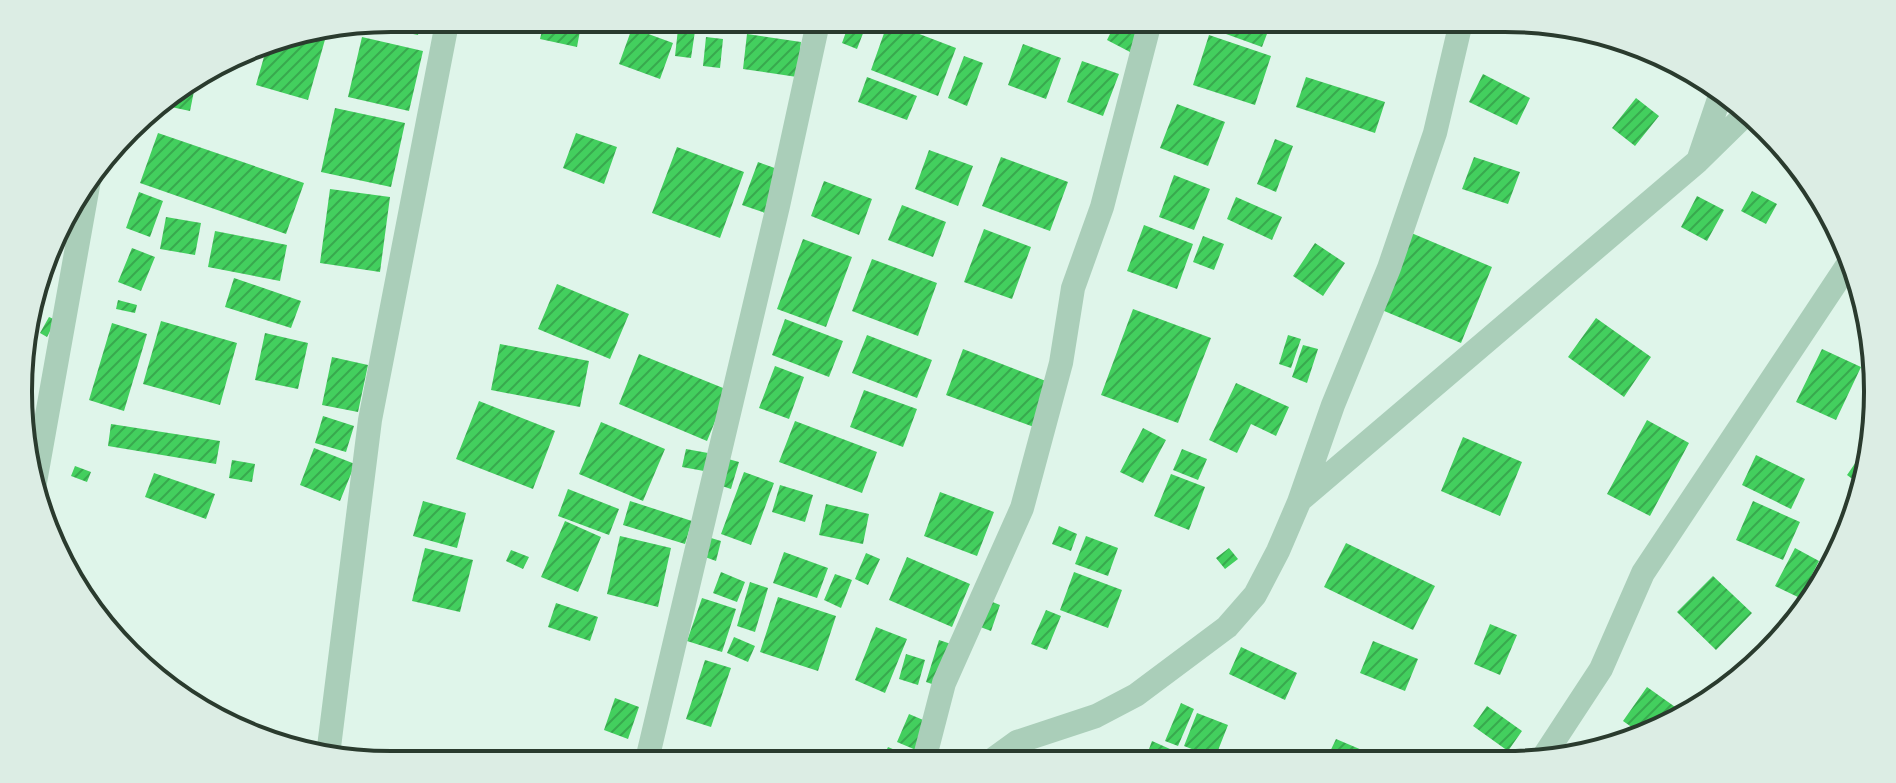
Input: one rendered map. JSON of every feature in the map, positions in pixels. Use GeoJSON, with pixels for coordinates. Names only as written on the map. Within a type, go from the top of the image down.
{"type":"FeatureCollection","features":[{"type":"Feature","properties":{"kind":"street"},"geometry":{"type":"LineString","coordinates":[[329,745],[370,420],[445,32]]}},
{"type":"Feature","properties":{"kind":"street"},"geometry":{"type":"LineString","coordinates":[[649,751],[816,32]]}},
{"type":"Feature","properties":{"kind":"street"},"geometry":{"type":"LineString","coordinates":[[926,751],[944,683],[1022,508],[1061,363],[1073,288],[1102,207],[1147,32]]}},
{"type":"Feature","properties":{"kind":"street"},"geometry":{"type":"LineString","coordinates":[[1005,751],[1017,742],[1096,716],[1136,695],[1227,627],[1255,595],[1299,502],[1333,405],[1389,268],[1435,133],[1459,32]]}},
{"type":"Feature","properties":{"kind":"street"},"geometry":{"type":"LineString","coordinates":[[1698,161],[1718,102]]}},
{"type":"Feature","properties":{"kind":"street"},"geometry":{"type":"LineString","coordinates":[[1299,502],[1698,161],[1740,120]]}},
{"type":"Feature","properties":{"kind":"street"},"geometry":{"type":"LineString","coordinates":[[39,461],[85,205]]}},
{"type":"Feature","properties":{"kind":"street"},"geometry":{"type":"LineString","coordinates":[[1549,748],[1601,669],[1643,573],[1843,271]]}},
{"type":"Feature","properties":{"kind":"building"},"geometry":{"type":"Polygon","coordinates":[[[542,32],[580,32],[577,47],[540,39],[542,32]]]}},
{"type":"Feature","properties":{"kind":"building"},"geometry":{"type":"Polygon","coordinates":[[[631,32],[643,32],[673,43],[660,79],[619,64],[631,32]]]}},
{"type":"Feature","properties":{"kind":"building"},"geometry":{"type":"Polygon","coordinates":[[[678,32],[695,32],[691,58],[675,56],[678,32]]]}},
{"type":"Feature","properties":{"kind":"building"},"geometry":{"type":"Polygon","coordinates":[[[846,32],[864,32],[857,49],[842,43],[846,32]]]}},
{"type":"Feature","properties":{"kind":"building"},"geometry":{"type":"Polygon","coordinates":[[[884,32],[914,32],[956,48],[938,96],[871,70],[884,32]]]}},
{"type":"Feature","properties":{"kind":"building"},"geometry":{"type":"Polygon","coordinates":[[[1111,32],[1136,32],[1130,52],[1107,40],[1111,32]]]}},
{"type":"Feature","properties":{"kind":"building"},"geometry":{"type":"Polygon","coordinates":[[[1221,32],[1268,32],[1262,47],[1221,32]]]}},
{"type":"Feature","properties":{"kind":"building"},"geometry":{"type":"Polygon","coordinates":[[[747,34],[801,42],[797,77],[743,69],[747,34]]]}},
{"type":"Feature","properties":{"kind":"building"},"geometry":{"type":"Polygon","coordinates":[[[1209,35],[1271,56],[1255,105],[1193,85],[1209,35]]]}},
{"type":"Feature","properties":{"kind":"building"},"geometry":{"type":"Polygon","coordinates":[[[362,37],[423,51],[409,111],[348,97],[362,37]]]}},
{"type":"Feature","properties":{"kind":"building"},"geometry":{"type":"Polygon","coordinates":[[[706,37],[723,39],[720,68],[703,66],[706,37]]]}},
{"type":"Feature","properties":{"kind":"building"},"geometry":{"type":"Polygon","coordinates":[[[325,38],[308,100],[256,85],[264,55],[325,38]]]}},
{"type":"Feature","properties":{"kind":"building"},"geometry":{"type":"Polygon","coordinates":[[[1023,44],[1061,58],[1046,99],[1008,85],[1023,44]]]}},
{"type":"Feature","properties":{"kind":"building"},"geometry":{"type":"Polygon","coordinates":[[[964,56],[983,63],[967,106],[948,98],[964,56]]]}},
{"type":"Feature","properties":{"kind":"building"},"geometry":{"type":"Polygon","coordinates":[[[1082,61],[1119,74],[1103,116],[1067,102],[1082,61]]]}},
{"type":"Feature","properties":{"kind":"building"},"geometry":{"type":"Polygon","coordinates":[[[1483,74],[1530,98],[1517,125],[1469,102],[1483,74]]]}},
{"type":"Feature","properties":{"kind":"building"},"geometry":{"type":"Polygon","coordinates":[[[867,77],[917,96],[907,120],[858,102],[867,77]]]}},
{"type":"Feature","properties":{"kind":"building"},"geometry":{"type":"Polygon","coordinates":[[[1306,77],[1385,102],[1375,133],[1296,107],[1306,77]]]}},
{"type":"Feature","properties":{"kind":"building"},"geometry":{"type":"Polygon","coordinates":[[[194,92],[190,111],[172,107],[194,92]]]}},
{"type":"Feature","properties":{"kind":"building"},"geometry":{"type":"Polygon","coordinates":[[[1636,98],[1659,116],[1635,146],[1612,128],[1636,98]]]}},
{"type":"Feature","properties":{"kind":"building"},"geometry":{"type":"Polygon","coordinates":[[[1177,104],[1225,122],[1208,166],[1160,148],[1177,104]]]}},
{"type":"Feature","properties":{"kind":"building"},"geometry":{"type":"Polygon","coordinates":[[[335,108],[405,123],[391,187],[321,172],[335,108]]]}},
{"type":"Feature","properties":{"kind":"building"},"geometry":{"type":"Polygon","coordinates":[[[158,133],[304,183],[286,234],[140,183],[158,133]]]}},
{"type":"Feature","properties":{"kind":"building"},"geometry":{"type":"Polygon","coordinates":[[[576,133],[617,147],[604,184],[563,168],[576,133]]]}},
{"type":"Feature","properties":{"kind":"building"},"geometry":{"type":"Polygon","coordinates":[[[1275,139],[1293,146],[1276,192],[1257,184],[1275,139]]]}},
{"type":"Feature","properties":{"kind":"building"},"geometry":{"type":"Polygon","coordinates":[[[677,147],[744,172],[720,238],[652,213],[677,147]]]}},
{"type":"Feature","properties":{"kind":"building"},"geometry":{"type":"Polygon","coordinates":[[[929,150],[973,166],[958,206],[915,189],[929,150]]]}},
{"type":"Feature","properties":{"kind":"building"},"geometry":{"type":"Polygon","coordinates":[[[1001,157],[1068,182],[1050,231],[982,206],[1001,157]]]}},
{"type":"Feature","properties":{"kind":"building"},"geometry":{"type":"Polygon","coordinates":[[[1474,157],[1520,172],[1508,204],[1462,189],[1474,157]]]}},
{"type":"Feature","properties":{"kind":"building"},"geometry":{"type":"Polygon","coordinates":[[[758,162],[783,171],[768,214],[742,205],[758,162]]]}},
{"type":"Feature","properties":{"kind":"building"},"geometry":{"type":"Polygon","coordinates":[[[1174,175],[1210,189],[1194,230],[1159,217],[1174,175]]]}},
{"type":"Feature","properties":{"kind":"building"},"geometry":{"type":"Polygon","coordinates":[[[824,181],[872,199],[859,235],[811,216],[824,181]]]}},
{"type":"Feature","properties":{"kind":"building"},"geometry":{"type":"Polygon","coordinates":[[[330,189],[390,197],[380,272],[320,263],[330,189]]]}},
{"type":"Feature","properties":{"kind":"building"},"geometry":{"type":"Polygon","coordinates":[[[1752,191],[1777,204],[1766,224],[1741,211],[1752,191]]]}},
{"type":"Feature","properties":{"kind":"building"},"geometry":{"type":"Polygon","coordinates":[[[139,192],[163,201],[150,237],[126,228],[139,192]]]}},
{"type":"Feature","properties":{"kind":"building"},"geometry":{"type":"Polygon","coordinates":[[[1697,196],[1724,210],[1707,241],[1681,227],[1697,196]]]}},
{"type":"Feature","properties":{"kind":"building"},"geometry":{"type":"Polygon","coordinates":[[[1236,197],[1282,217],[1272,240],[1227,219],[1236,197]]]}},
{"type":"Feature","properties":{"kind":"building"},"geometry":{"type":"Polygon","coordinates":[[[902,205],[946,222],[933,257],[888,240],[902,205]]]}},
{"type":"Feature","properties":{"kind":"building"},"geometry":{"type":"Polygon","coordinates":[[[166,217],[201,223],[195,255],[160,249],[166,217]]]}},
{"type":"Feature","properties":{"kind":"building"},"geometry":{"type":"Polygon","coordinates":[[[1144,225],[1193,244],[1177,289],[1127,271],[1144,225]]]}},
{"type":"Feature","properties":{"kind":"building"},"geometry":{"type":"Polygon","coordinates":[[[984,229],[1031,247],[1012,299],[964,282],[984,229]]]}},
{"type":"Feature","properties":{"kind":"building"},"geometry":{"type":"Polygon","coordinates":[[[215,231],[287,245],[280,281],[208,267],[215,231]]]}},
{"type":"Feature","properties":{"kind":"building"},"geometry":{"type":"Polygon","coordinates":[[[1409,232],[1492,267],[1461,343],[1377,308],[1409,232]]]}},
{"type":"Feature","properties":{"kind":"building"},"geometry":{"type":"Polygon","coordinates":[[[1203,236],[1224,244],[1214,270],[1193,262],[1203,236]]]}},
{"type":"Feature","properties":{"kind":"building"},"geometry":{"type":"Polygon","coordinates":[[[803,239],[852,257],[826,327],[777,309],[803,239]]]}},
{"type":"Feature","properties":{"kind":"building"},"geometry":{"type":"Polygon","coordinates":[[[1315,243],[1345,263],[1323,296],[1293,276],[1315,243]]]}},
{"type":"Feature","properties":{"kind":"building"},"geometry":{"type":"Polygon","coordinates":[[[132,248],[155,257],[141,291],[118,282],[132,248]]]}},
{"type":"Feature","properties":{"kind":"building"},"geometry":{"type":"Polygon","coordinates":[[[872,259],[937,283],[918,336],[852,311],[872,259]]]}},
{"type":"Feature","properties":{"kind":"building"},"geometry":{"type":"Polygon","coordinates":[[[234,278],[301,301],[291,328],[225,307],[234,278]]]}},
{"type":"Feature","properties":{"kind":"building"},"geometry":{"type":"Polygon","coordinates":[[[557,284],[629,314],[610,359],[538,329],[557,284]]]}},
{"type":"Feature","properties":{"kind":"building"},"geometry":{"type":"Polygon","coordinates":[[[118,300],[137,305],[135,313],[116,309],[118,300]]]}},
{"type":"Feature","properties":{"kind":"building"},"geometry":{"type":"Polygon","coordinates":[[[1133,309],[1211,338],[1178,423],[1101,395],[1133,309]]]}},
{"type":"Feature","properties":{"kind":"building"},"geometry":{"type":"Polygon","coordinates":[[[49,317],[56,320],[47,337],[40,333],[49,317]]]}},
{"type":"Feature","properties":{"kind":"building"},"geometry":{"type":"Polygon","coordinates":[[[1596,318],[1651,357],[1624,397],[1568,357],[1596,318]]]}},
{"type":"Feature","properties":{"kind":"building"},"geometry":{"type":"Polygon","coordinates":[[[785,319],[843,341],[829,377],[772,355],[785,319]]]}},
{"type":"Feature","properties":{"kind":"building"},"geometry":{"type":"Polygon","coordinates":[[[161,321],[237,343],[220,405],[143,384],[161,321]]]}},
{"type":"Feature","properties":{"kind":"building"},"geometry":{"type":"Polygon","coordinates":[[[112,323],[147,334],[124,411],[89,400],[112,323]]]}},
{"type":"Feature","properties":{"kind":"building"},"geometry":{"type":"Polygon","coordinates":[[[265,333],[308,343],[298,389],[255,380],[265,333]]]}},
{"type":"Feature","properties":{"kind":"building"},"geometry":{"type":"Polygon","coordinates":[[[867,335],[932,360],[917,398],[852,373],[867,335]]]}},
{"type":"Feature","properties":{"kind":"building"},"geometry":{"type":"Polygon","coordinates":[[[1288,335],[1301,339],[1291,368],[1279,364],[1288,335]]]}},
{"type":"Feature","properties":{"kind":"building"},"geometry":{"type":"Polygon","coordinates":[[[500,344],[589,361],[580,407],[491,390],[500,344]]]}},
{"type":"Feature","properties":{"kind":"building"},"geometry":{"type":"Polygon","coordinates":[[[1303,345],[1318,349],[1307,383],[1292,377],[1303,345]]]}},
{"type":"Feature","properties":{"kind":"building"},"geometry":{"type":"Polygon","coordinates":[[[963,349],[1051,383],[1034,427],[946,395],[963,349]]]}},
{"type":"Feature","properties":{"kind":"building"},"geometry":{"type":"Polygon","coordinates":[[[1822,349],[1861,367],[1836,420],[1796,402],[1822,349]]]}},
{"type":"Feature","properties":{"kind":"building"},"geometry":{"type":"Polygon","coordinates":[[[639,354],[728,390],[707,441],[619,404],[639,354]]]}},
{"type":"Feature","properties":{"kind":"building"},"geometry":{"type":"Polygon","coordinates":[[[332,357],[368,365],[358,412],[322,405],[332,357]]]}},
{"type":"Feature","properties":{"kind":"building"},"geometry":{"type":"Polygon","coordinates":[[[775,366],[804,377],[789,419],[759,408],[775,366]]]}},
{"type":"Feature","properties":{"kind":"building"},"geometry":{"type":"Polygon","coordinates":[[[1236,383],[1289,407],[1276,436],[1251,424],[1237,453],[1209,440],[1236,383]]]}},
{"type":"Feature","properties":{"kind":"building"},"geometry":{"type":"Polygon","coordinates":[[[864,390],[917,409],[903,447],[850,427],[864,390]]]}},
{"type":"Feature","properties":{"kind":"building"},"geometry":{"type":"Polygon","coordinates":[[[479,401],[555,431],[533,489],[456,459],[479,401]]]}},
{"type":"Feature","properties":{"kind":"building"},"geometry":{"type":"Polygon","coordinates":[[[323,416],[354,426],[346,452],[315,443],[323,416]]]}},
{"type":"Feature","properties":{"kind":"building"},"geometry":{"type":"Polygon","coordinates":[[[1647,420],[1689,443],[1650,516],[1607,494],[1647,420]]]}},
{"type":"Feature","properties":{"kind":"building"},"geometry":{"type":"Polygon","coordinates":[[[795,421],[877,452],[862,493],[779,462],[795,421]]]}},
{"type":"Feature","properties":{"kind":"building"},"geometry":{"type":"Polygon","coordinates":[[[601,422],[665,449],[643,501],[579,474],[601,422]]]}},
{"type":"Feature","properties":{"kind":"building"},"geometry":{"type":"Polygon","coordinates":[[[111,424],[220,441],[216,464],[108,446],[111,424]]]}},
{"type":"Feature","properties":{"kind":"building"},"geometry":{"type":"Polygon","coordinates":[[[1143,428],[1166,440],[1143,483],[1120,472],[1143,428]]]}},
{"type":"Feature","properties":{"kind":"building"},"geometry":{"type":"Polygon","coordinates":[[[1463,437],[1522,462],[1500,516],[1441,491],[1463,437]]]}},
{"type":"Feature","properties":{"kind":"building"},"geometry":{"type":"Polygon","coordinates":[[[314,448],[355,464],[340,501],[300,485],[314,448]]]}},
{"type":"Feature","properties":{"kind":"building"},"geometry":{"type":"Polygon","coordinates":[[[686,449],[708,453],[704,471],[682,467],[686,449]]]}},
{"type":"Feature","properties":{"kind":"building"},"geometry":{"type":"Polygon","coordinates":[[[1182,449],[1207,459],[1198,480],[1173,470],[1182,449]]]}},
{"type":"Feature","properties":{"kind":"building"},"geometry":{"type":"Polygon","coordinates":[[[1756,455],[1805,479],[1791,509],[1742,485],[1756,455]]]}},
{"type":"Feature","properties":{"kind":"building"},"geometry":{"type":"Polygon","coordinates":[[[721,457],[739,462],[731,489],[713,483],[721,457]]]}},
{"type":"Feature","properties":{"kind":"building"},"geometry":{"type":"Polygon","coordinates":[[[232,460],[255,464],[252,482],[229,478],[232,460]]]}},
{"type":"Feature","properties":{"kind":"building"},"geometry":{"type":"Polygon","coordinates":[[[1857,460],[1853,480],[1847,475],[1857,460]]]}},
{"type":"Feature","properties":{"kind":"building"},"geometry":{"type":"Polygon","coordinates":[[[75,466],[91,472],[87,482],[71,476],[75,466]]]}},
{"type":"Feature","properties":{"kind":"building"},"geometry":{"type":"Polygon","coordinates":[[[744,472],[774,483],[751,545],[721,534],[744,472]]]}},
{"type":"Feature","properties":{"kind":"building"},"geometry":{"type":"Polygon","coordinates":[[[154,473],[215,494],[206,519],[145,497],[154,473]]]}},
{"type":"Feature","properties":{"kind":"building"},"geometry":{"type":"Polygon","coordinates":[[[1171,474],[1205,487],[1189,530],[1154,516],[1171,474]]]}},
{"type":"Feature","properties":{"kind":"building"},"geometry":{"type":"Polygon","coordinates":[[[780,485],[813,495],[805,522],[772,512],[780,485]]]}},
{"type":"Feature","properties":{"kind":"building"},"geometry":{"type":"Polygon","coordinates":[[[568,489],[619,509],[609,535],[558,516],[568,489]]]}},
{"type":"Feature","properties":{"kind":"building"},"geometry":{"type":"Polygon","coordinates":[[[940,492],[994,512],[977,556],[924,536],[940,492]]]}},
{"type":"Feature","properties":{"kind":"building"},"geometry":{"type":"Polygon","coordinates":[[[423,501],[466,513],[457,548],[413,536],[423,501]]]}},
{"type":"Feature","properties":{"kind":"building"},"geometry":{"type":"Polygon","coordinates":[[[630,501],[692,521],[685,544],[623,525],[630,501]]]}},
{"type":"Feature","properties":{"kind":"building"},"geometry":{"type":"Polygon","coordinates":[[[1753,501],[1800,522],[1783,560],[1736,540],[1753,501]]]}},
{"type":"Feature","properties":{"kind":"building"},"geometry":{"type":"Polygon","coordinates":[[[826,504],[869,514],[863,544],[819,535],[826,504]]]}},
{"type":"Feature","properties":{"kind":"building"},"geometry":{"type":"Polygon","coordinates":[[[565,521],[601,537],[578,592],[541,577],[565,521]]]}},
{"type":"Feature","properties":{"kind":"building"},"geometry":{"type":"Polygon","coordinates":[[[1059,526],[1077,534],[1071,551],[1052,544],[1059,526]]]}},
{"type":"Feature","properties":{"kind":"building"},"geometry":{"type":"Polygon","coordinates":[[[620,536],[671,548],[658,607],[607,594],[620,536]]]}},
{"type":"Feature","properties":{"kind":"building"},"geometry":{"type":"Polygon","coordinates":[[[1086,536],[1118,548],[1108,576],[1075,564],[1086,536]]]}},
{"type":"Feature","properties":{"kind":"building"},"geometry":{"type":"Polygon","coordinates":[[[711,538],[721,541],[716,561],[705,557],[711,538]]]}},
{"type":"Feature","properties":{"kind":"building"},"geometry":{"type":"Polygon","coordinates":[[[1346,543],[1435,586],[1413,630],[1324,587],[1346,543]]]}},
{"type":"Feature","properties":{"kind":"building"},"geometry":{"type":"Polygon","coordinates":[[[425,548],[473,560],[460,612],[412,601],[425,548]]]}},
{"type":"Feature","properties":{"kind":"building"},"geometry":{"type":"Polygon","coordinates":[[[1229,548],[1238,559],[1225,569],[1216,558],[1229,548]]]}},
{"type":"Feature","properties":{"kind":"building"},"geometry":{"type":"Polygon","coordinates":[[[1795,548],[1819,561],[1799,597],[1775,586],[1795,548]]]}},
{"type":"Feature","properties":{"kind":"building"},"geometry":{"type":"Polygon","coordinates":[[[511,550],[529,557],[523,569],[506,561],[511,550]]]}},
{"type":"Feature","properties":{"kind":"building"},"geometry":{"type":"Polygon","coordinates":[[[784,552],[828,568],[817,598],[773,583],[784,552]]]}},
{"type":"Feature","properties":{"kind":"building"},"geometry":{"type":"Polygon","coordinates":[[[866,553],[880,559],[868,585],[855,579],[866,553]]]}},
{"type":"Feature","properties":{"kind":"building"},"geometry":{"type":"Polygon","coordinates":[[[907,557],[970,584],[952,627],[889,600],[907,557]]]}},
{"type":"Feature","properties":{"kind":"building"},"geometry":{"type":"Polygon","coordinates":[[[721,572],[745,582],[737,602],[713,593],[721,572]]]}},
{"type":"Feature","properties":{"kind":"building"},"geometry":{"type":"Polygon","coordinates":[[[1074,572],[1122,590],[1108,628],[1060,610],[1074,572]]]}},
{"type":"Feature","properties":{"kind":"building"},"geometry":{"type":"Polygon","coordinates":[[[835,574],[852,580],[841,608],[824,600],[835,574]]]}},
{"type":"Feature","properties":{"kind":"building"},"geometry":{"type":"Polygon","coordinates":[[[1713,576],[1752,613],[1716,650],[1677,612],[1713,576]]]}},
{"type":"Feature","properties":{"kind":"building"},"geometry":{"type":"Polygon","coordinates":[[[750,582],[768,588],[755,632],[737,626],[750,582]]]}},
{"type":"Feature","properties":{"kind":"building"},"geometry":{"type":"Polygon","coordinates":[[[778,597],[836,616],[818,671],[760,652],[778,597]]]}},
{"type":"Feature","properties":{"kind":"building"},"geometry":{"type":"Polygon","coordinates":[[[702,598],[736,609],[722,652],[687,641],[702,598]]]}},
{"type":"Feature","properties":{"kind":"building"},"geometry":{"type":"Polygon","coordinates":[[[985,599],[1000,605],[991,631],[975,625],[985,599]]]}},
{"type":"Feature","properties":{"kind":"building"},"geometry":{"type":"Polygon","coordinates":[[[556,603],[598,617],[590,641],[548,627],[556,603]]]}},
{"type":"Feature","properties":{"kind":"building"},"geometry":{"type":"Polygon","coordinates":[[[1046,610],[1061,616],[1047,650],[1031,644],[1046,610]]]}},
{"type":"Feature","properties":{"kind":"building"},"geometry":{"type":"Polygon","coordinates":[[[1490,624],[1517,635],[1500,675],[1474,664],[1490,624]]]}},
{"type":"Feature","properties":{"kind":"building"},"geometry":{"type":"Polygon","coordinates":[[[876,627],[907,639],[885,693],[855,680],[876,627]]]}},
{"type":"Feature","properties":{"kind":"building"},"geometry":{"type":"Polygon","coordinates":[[[734,637],[755,646],[748,662],[727,653],[734,637]]]}},
{"type":"Feature","properties":{"kind":"building"},"geometry":{"type":"Polygon","coordinates":[[[939,640],[963,648],[950,690],[926,682],[939,640]]]}},
{"type":"Feature","properties":{"kind":"building"},"geometry":{"type":"Polygon","coordinates":[[[1373,641],[1418,659],[1405,691],[1360,673],[1373,641]]]}},
{"type":"Feature","properties":{"kind":"building"},"geometry":{"type":"Polygon","coordinates":[[[1241,647],[1297,673],[1285,700],[1229,674],[1241,647]]]}},
{"type":"Feature","properties":{"kind":"building"},"geometry":{"type":"Polygon","coordinates":[[[906,654],[925,660],[918,685],[899,679],[906,654]]]}},
{"type":"Feature","properties":{"kind":"building"},"geometry":{"type":"Polygon","coordinates":[[[705,660],[731,668],[711,727],[686,719],[705,660]]]}},
{"type":"Feature","properties":{"kind":"building"},"geometry":{"type":"Polygon","coordinates":[[[1647,687],[1676,707],[1632,728],[1623,721],[1647,687]]]}},
{"type":"Feature","properties":{"kind":"building"},"geometry":{"type":"Polygon","coordinates":[[[615,698],[639,707],[628,739],[604,730],[615,698]]]}},
{"type":"Feature","properties":{"kind":"building"},"geometry":{"type":"Polygon","coordinates":[[[1181,703],[1194,709],[1178,746],[1165,741],[1181,703]]]}},
{"type":"Feature","properties":{"kind":"building"},"geometry":{"type":"Polygon","coordinates":[[[1487,706],[1522,731],[1508,751],[1473,726],[1487,706]]]}},
{"type":"Feature","properties":{"kind":"building"},"geometry":{"type":"Polygon","coordinates":[[[1197,713],[1228,725],[1218,751],[1197,751],[1184,746],[1197,713]]]}},
{"type":"Feature","properties":{"kind":"building"},"geometry":{"type":"Polygon","coordinates":[[[909,714],[928,722],[916,750],[897,742],[909,714]]]}},
{"type":"Feature","properties":{"kind":"building"},"geometry":{"type":"Polygon","coordinates":[[[1336,739],[1362,750],[1362,751],[1330,751],[1336,739]]]}},
{"type":"Feature","properties":{"kind":"building"},"geometry":{"type":"Polygon","coordinates":[[[1152,741],[1170,749],[1169,751],[1148,751],[1152,741]]]}}]}
